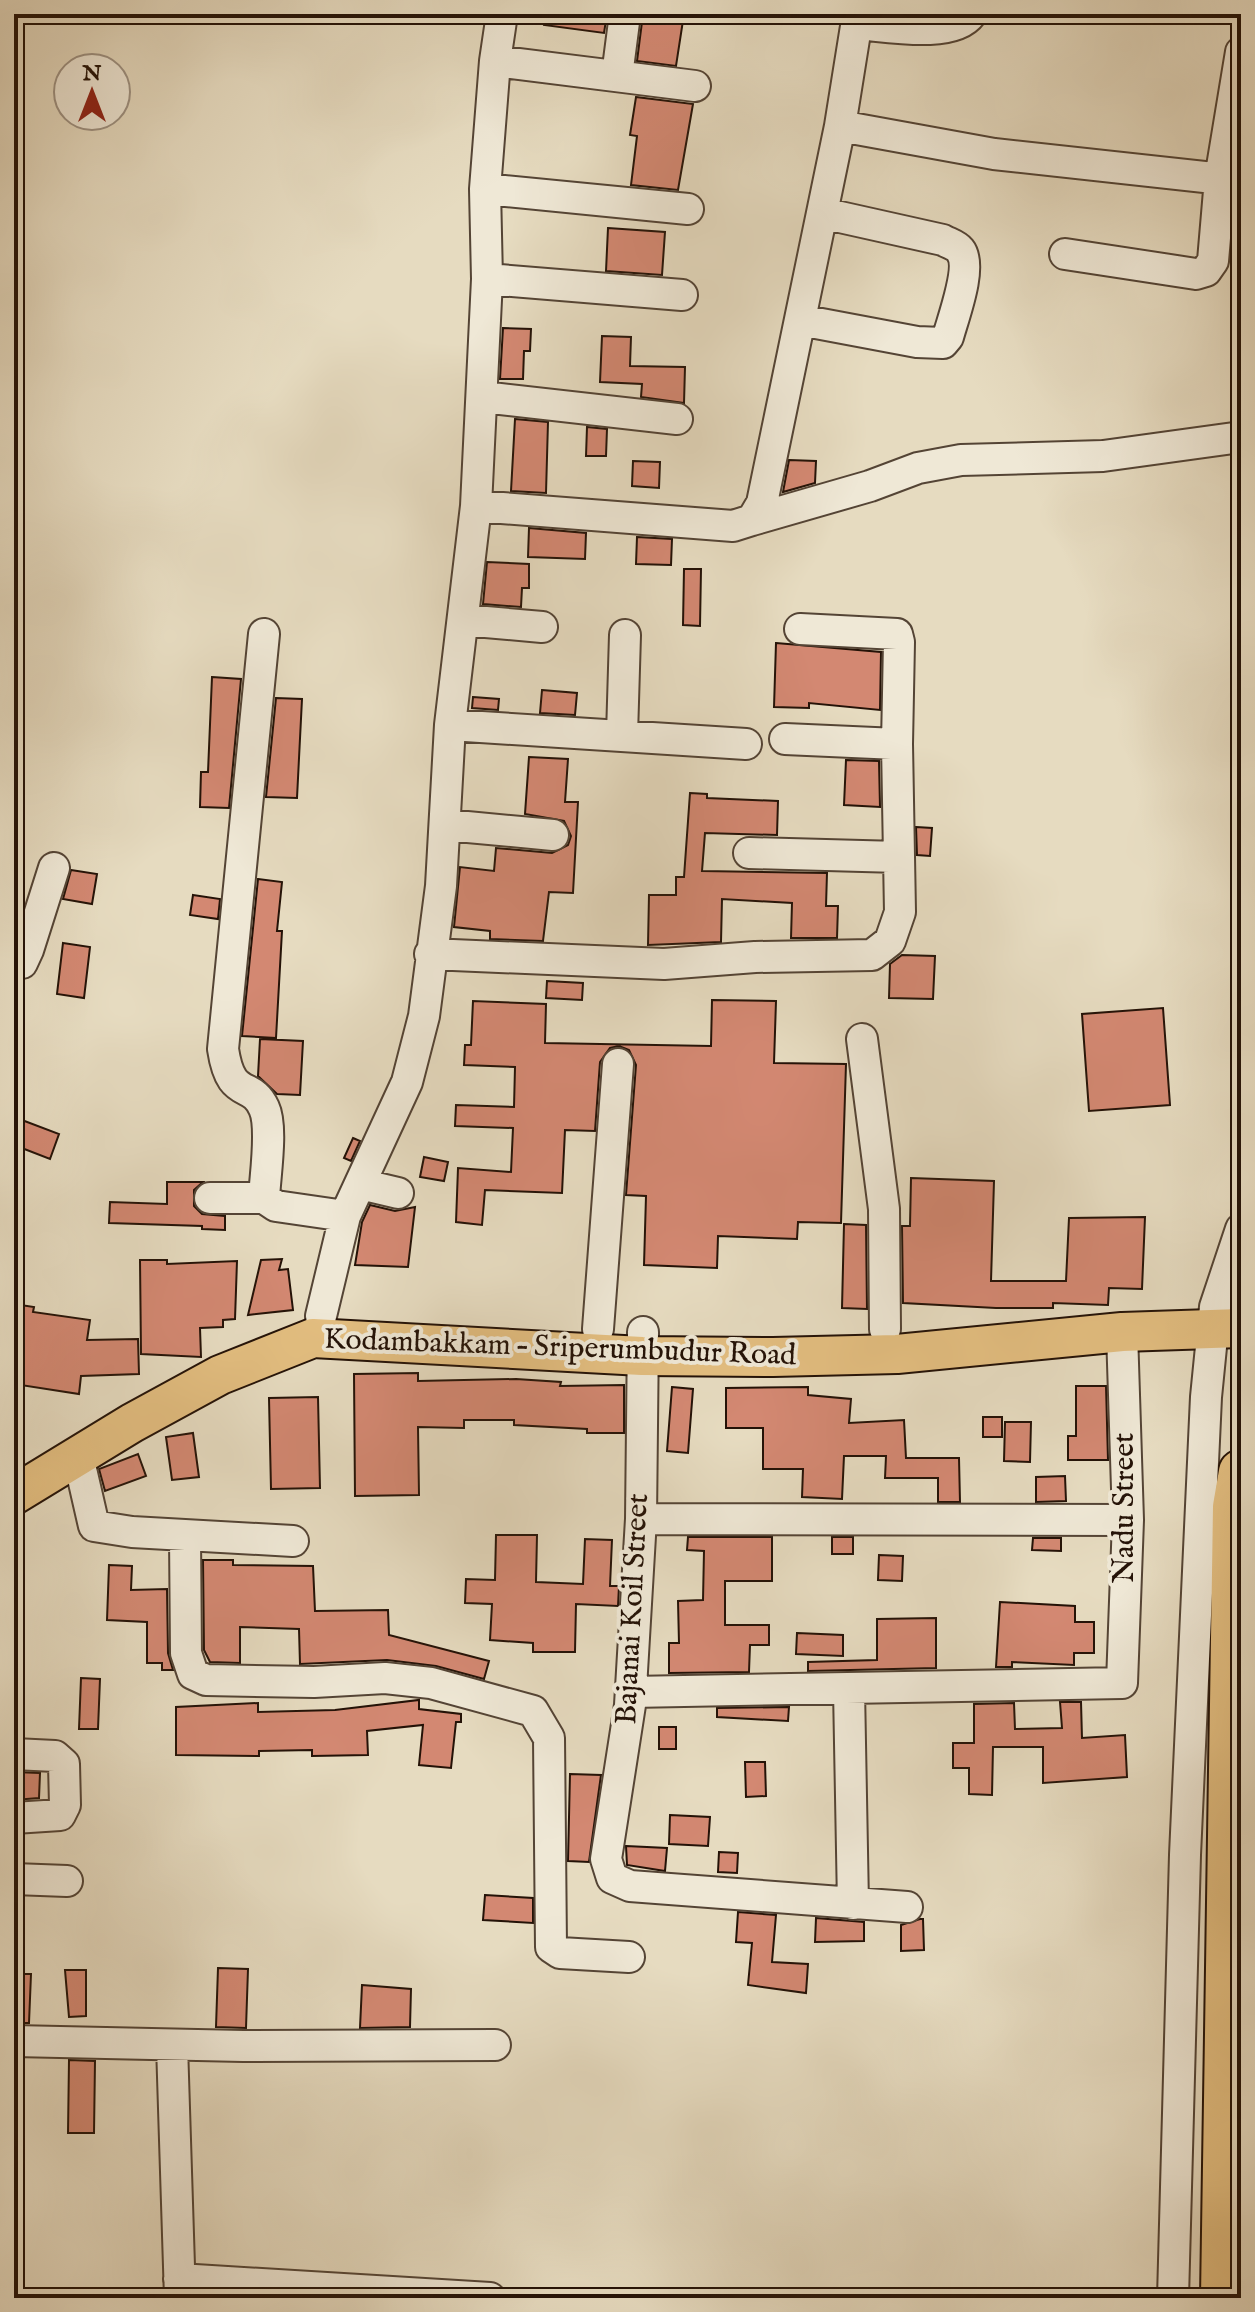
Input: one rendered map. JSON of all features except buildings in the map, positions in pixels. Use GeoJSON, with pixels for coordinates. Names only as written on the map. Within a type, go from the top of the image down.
{"type":"FeatureCollection","features":[{"type":"Feature","properties":{"kind":"highway"},"geometry":{"type":"LineString","coordinates":[[1223,2298],[1238,1490]]}},
{"type":"Feature","properties":{"kind":"main road","name":"Kodambakkam – Sriperumbudur Road"},"geometry":{"type":"LineString","coordinates":[[19,1476],[211,1358],[321,1316],[598,1329],[642,1344],[772,1334],[1228,1318]]}},
{"type":"Feature","properties":{"kind":"main road","name":"Kodambakkam – Sriperumbudur Road"},"geometry":{"type":"LineString","coordinates":[[19,1476],[78,1456],[220,1375],[313,1338],[642,1344],[897,1354],[1122,1332],[1228,1318]]}},
{"type":"Feature","properties":{"kind":"street"},"geometry":{"type":"LineString","coordinates":[[321,1316],[345,1216],[407,1082],[424,1016],[441,886],[450,725],[476,506],[487,279],[485,189],[495,61],[502,14]]}},
{"type":"Feature","properties":{"kind":"street"},"geometry":{"type":"LineString","coordinates":[[617,76],[625,14]]}},
{"type":"Feature","properties":{"kind":"street"},"geometry":{"type":"LineString","coordinates":[[752,520],[762,503],[840,126],[857,19],[945,29],[961,25],[971,14]]}},
{"type":"Feature","properties":{"kind":"street"},"geometry":{"type":"LineString","coordinates":[[1065,254],[1196,274],[1206,271],[1213,261],[1230,180],[1241,52]]}},
{"type":"Feature","properties":{"kind":"street"},"geometry":{"type":"LineString","coordinates":[[495,61],[695,86]]}},
{"type":"Feature","properties":{"kind":"street"},"geometry":{"type":"LineString","coordinates":[[840,126],[994,154],[1230,180]]}},
{"type":"Feature","properties":{"kind":"street"},"geometry":{"type":"LineString","coordinates":[[485,189],[688,209]]}},
{"type":"Feature","properties":{"kind":"street"},"geometry":{"type":"LineString","coordinates":[[800,320],[917,342],[943,343],[948,337],[963,281],[964,261],[959,248],[943,240],[822,213]]}},
{"type":"Feature","properties":{"kind":"street"},"geometry":{"type":"LineString","coordinates":[[487,279],[682,295]]}},
{"type":"Feature","properties":{"kind":"street"},"geometry":{"type":"LineString","coordinates":[[483,397],[677,419]]}},
{"type":"Feature","properties":{"kind":"street"},"geometry":{"type":"LineString","coordinates":[[476,506],[733,526],[870,486],[918,468],[961,460],[1103,456],[1241,437]]}},
{"type":"Feature","properties":{"kind":"street"},"geometry":{"type":"LineString","coordinates":[[463,620],[542,627]]}},
{"type":"Feature","properties":{"kind":"street"},"geometry":{"type":"LineString","coordinates":[[430,954],[664,964],[755,957],[872,955],[890,941],[900,912],[897,634],[800,629]]}},
{"type":"Feature","properties":{"kind":"street"},"geometry":{"type":"LineString","coordinates":[[264,634],[223,1049],[227,1073],[236,1087],[251,1094],[264,1107],[267,1121],[264,1198]]}},
{"type":"Feature","properties":{"kind":"street"},"geometry":{"type":"LineString","coordinates":[[622,735],[625,635]]}},
{"type":"Feature","properties":{"kind":"street"},"geometry":{"type":"LineString","coordinates":[[450,725],[746,744]]}},
{"type":"Feature","properties":{"kind":"street"},"geometry":{"type":"LineString","coordinates":[[785,739],[897,744]]}},
{"type":"Feature","properties":{"kind":"street"},"geometry":{"type":"LineString","coordinates":[[446,825],[553,835]]}},
{"type":"Feature","properties":{"kind":"street"},"geometry":{"type":"LineString","coordinates":[[749,853],[899,857]]}},
{"type":"Feature","properties":{"kind":"street"},"geometry":{"type":"LineString","coordinates":[[14,964],[22,963],[28,950],[54,868]]}},
{"type":"Feature","properties":{"kind":"street"},"geometry":{"type":"LineString","coordinates":[[862,1039],[884,1209],[885,1329]]}},
{"type":"Feature","properties":{"kind":"street"},"geometry":{"type":"LineString","coordinates":[[598,1329],[618,1064]]}},
{"type":"Feature","properties":{"kind":"street"},"geometry":{"type":"LineString","coordinates":[[360,1184],[398,1193]]}},
{"type":"Feature","properties":{"kind":"street"},"geometry":{"type":"LineString","coordinates":[[210,1198],[264,1198],[276,1206],[345,1216]]}},
{"type":"Feature","properties":{"kind":"street"},"geometry":{"type":"LineString","coordinates":[[1173,2298],[1186,1839],[1206,1397],[1228,1318],[1241,1229]]}},
{"type":"Feature","properties":{"kind":"street","name":"Nadu Street"},"geometry":{"type":"LineString","coordinates":[[849,1689],[1122,1683],[1128,1520],[1122,1332]]}},
{"type":"Feature","properties":{"kind":"street","name":"Bajanai Koil Street"},"geometry":{"type":"LineString","coordinates":[[642,1344],[641,1519],[631,1692],[606,1859],[612,1878],[630,1886],[853,1904]]}},
{"type":"Feature","properties":{"kind":"street"},"geometry":{"type":"LineString","coordinates":[[78,1456],[94,1526],[185,1536],[293,1541]]}},
{"type":"Feature","properties":{"kind":"street"},"geometry":{"type":"LineString","coordinates":[[641,1519],[1128,1520]]}},
{"type":"Feature","properties":{"kind":"street"},"geometry":{"type":"LineString","coordinates":[[185,1536],[186,1653],[193,1674],[206,1680],[314,1682],[385,1678],[431,1683],[499,1699],[533,1711],[540,1717],[549,1738],[551,1947],[560,1953],[629,1957]]}},
{"type":"Feature","properties":{"kind":"street"},"geometry":{"type":"LineString","coordinates":[[631,1692],[849,1689],[853,1904],[907,1907]]}},
{"type":"Feature","properties":{"kind":"street"},"geometry":{"type":"LineString","coordinates":[[14,1754],[55,1756],[64,1764],[65,1805],[60,1815],[47,1819],[14,1818]]}},
{"type":"Feature","properties":{"kind":"street"},"geometry":{"type":"LineString","coordinates":[[14,1879],[67,1881]]}},
{"type":"Feature","properties":{"kind":"street"},"geometry":{"type":"LineString","coordinates":[[14,2041],[172,2045],[495,2045]]}},
{"type":"Feature","properties":{"kind":"street"},"geometry":{"type":"LineString","coordinates":[[172,2045],[180,2288],[490,2298]]}}]}
